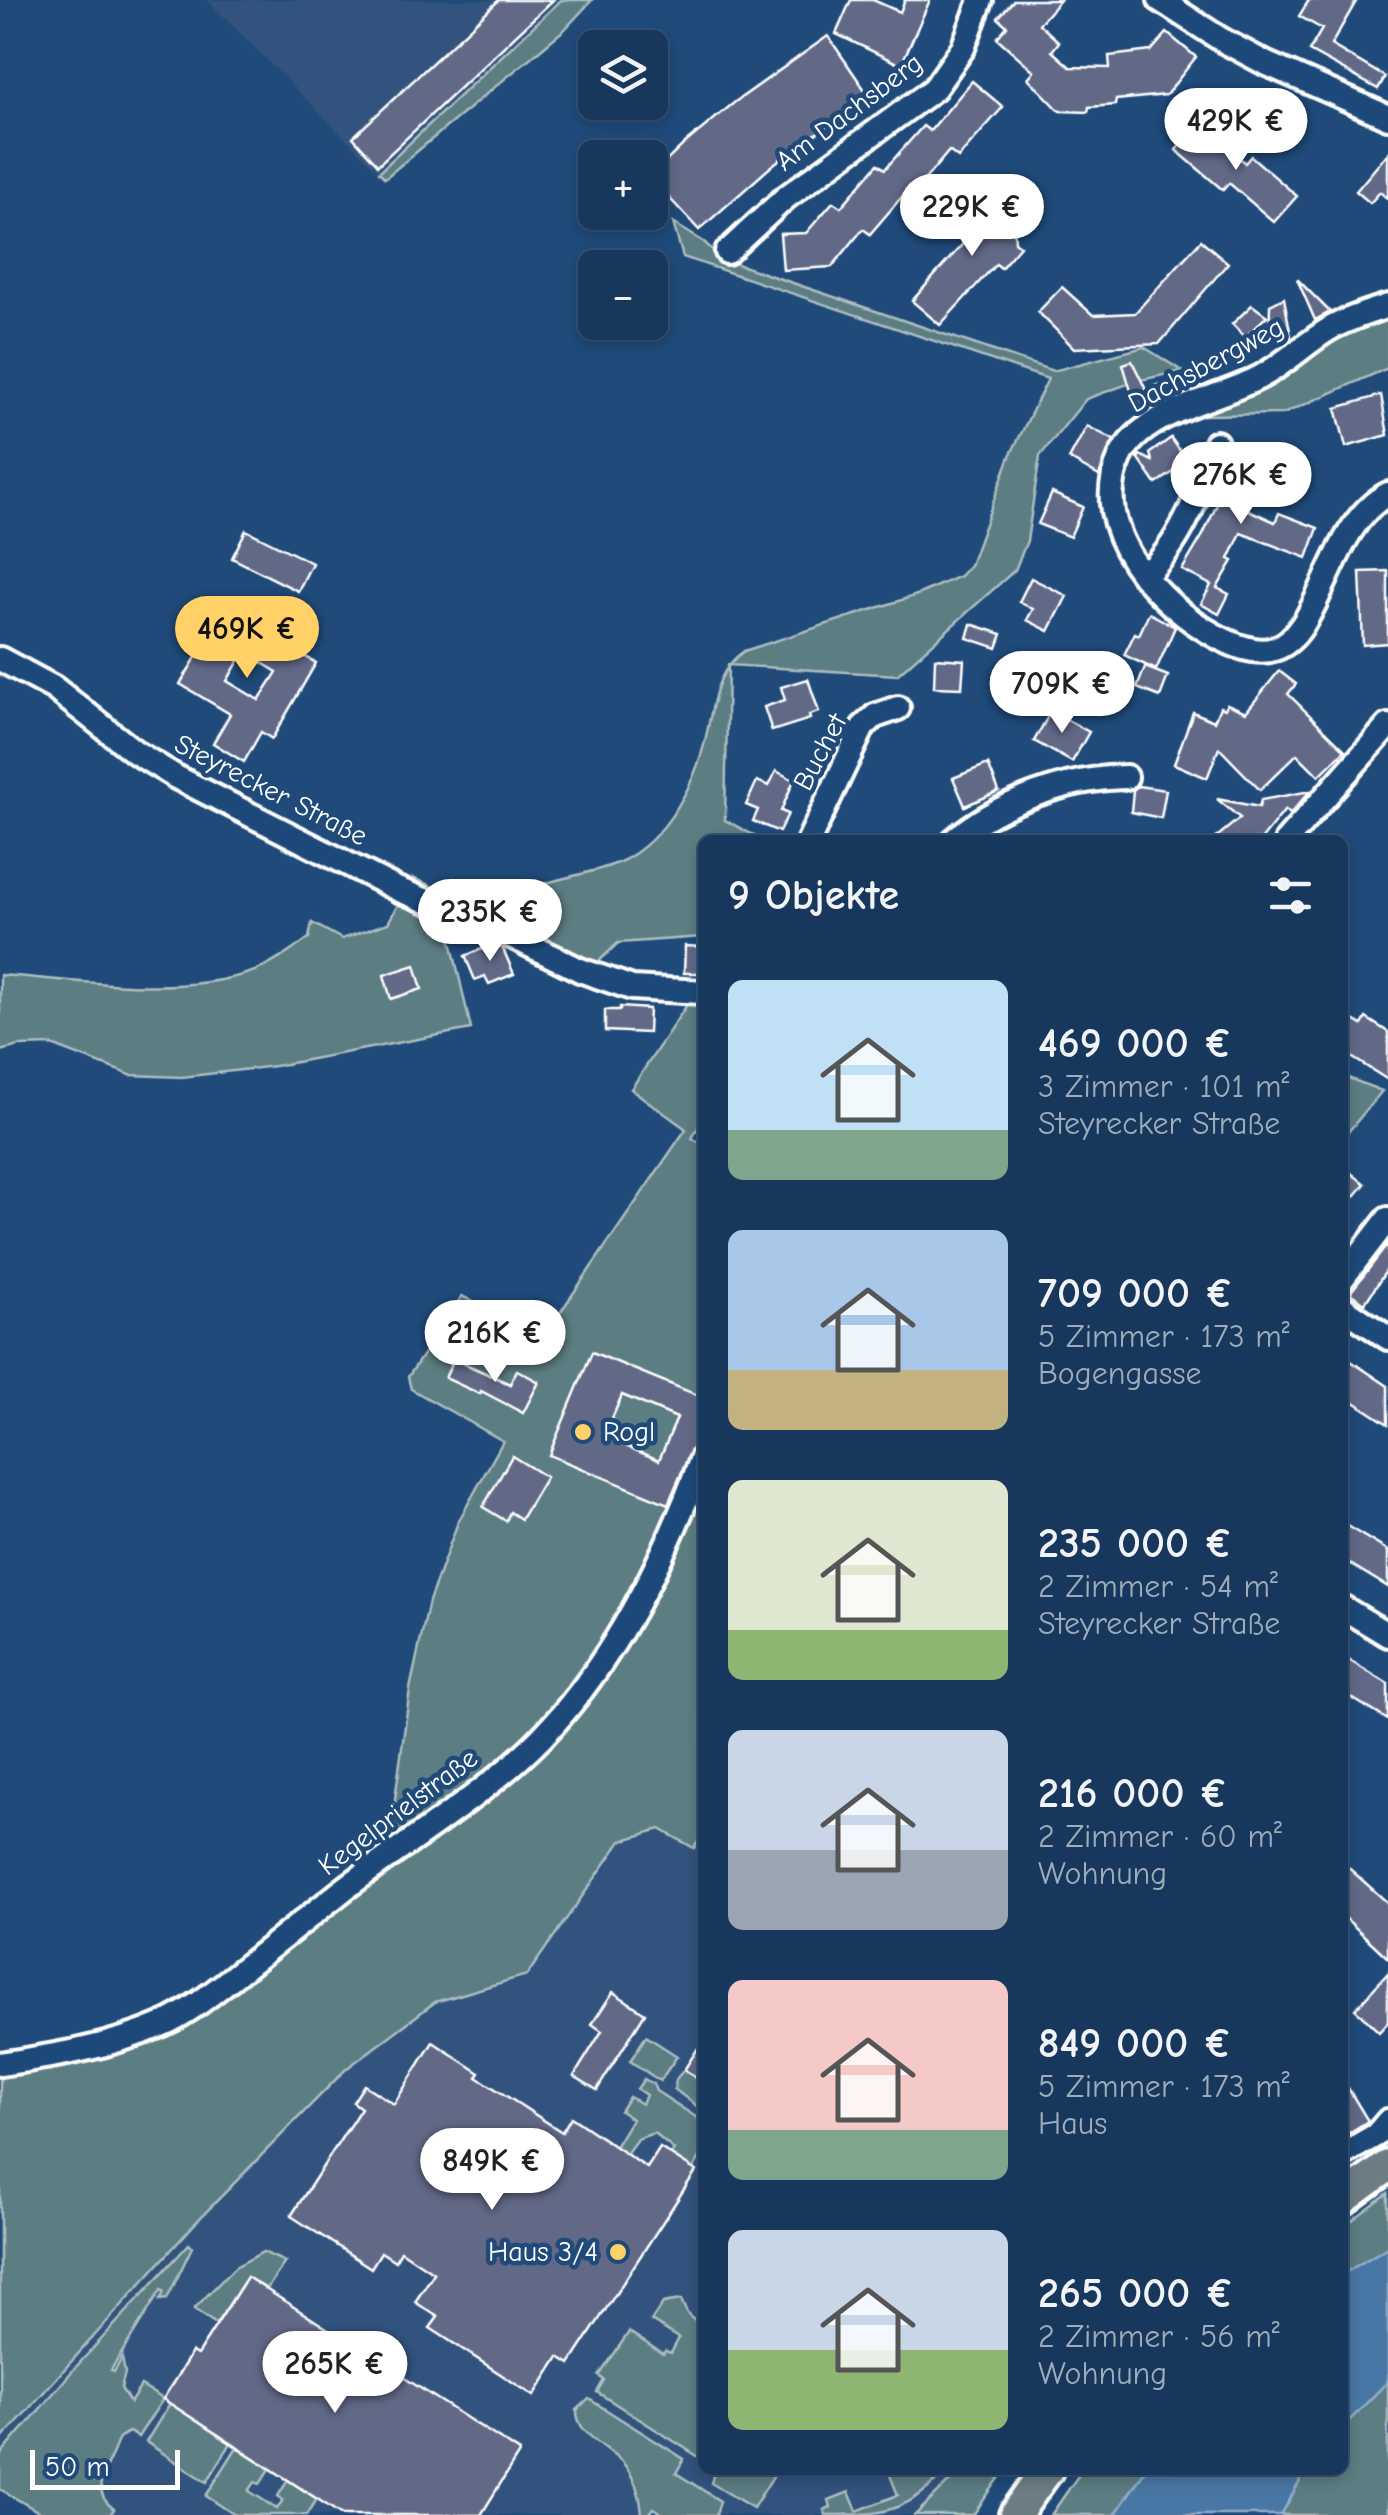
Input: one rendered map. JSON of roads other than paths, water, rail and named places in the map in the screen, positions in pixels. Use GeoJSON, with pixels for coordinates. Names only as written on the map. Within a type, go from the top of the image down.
{"type":"FeatureCollection","features":[{"type":"Feature","properties":{"kind":"main road"},"geometry":{"type":"LineString","coordinates":[[1348,2196],[1388,2166]]}},
{"type":"Feature","properties":{"kind":"main road"},"geometry":{"type":"LineString","coordinates":[[1015,2515],[1043,2475]]}},
{"type":"Feature","properties":{"kind":"street","name":"Am Dachsberg"},"geometry":{"type":"LineString","coordinates":[[727,252],[785,198],[934,89],[951,70],[981,0]]}},
{"type":"Feature","properties":{"kind":"street"},"geometry":{"type":"LineString","coordinates":[[1160,0],[1266,63],[1388,118]]}},
{"type":"Feature","properties":{"kind":"street","name":"Dachsbergweg"},"geometry":{"type":"LineString","coordinates":[[1388,306],[1334,327],[1268,373],[1161,419],[1132,440],[1115,472],[1115,514],[1128,550],[1159,594],[1196,625],[1240,646],[1273,650],[1298,632],[1361,513],[1388,494]]}},
{"type":"Feature","properties":{"kind":"street"},"geometry":{"type":"LineString","coordinates":[[1144,576],[1161,559],[1182,527],[1216,442]]}},
{"type":"Feature","properties":{"kind":"street","name":"Steyrecker Straße"},"geometry":{"type":"LineString","coordinates":[[0,660],[54,688],[135,752],[176,776],[397,889],[499,930],[580,970],[632,988],[698,992]]}},
{"type":"Feature","properties":{"kind":"street","name":"Buchet"},"geometry":{"type":"LineString","coordinates":[[811,835],[863,728],[875,716],[898,708]]}},
{"type":"Feature","properties":{"kind":"street"},"geometry":{"type":"LineString","coordinates":[[1291,835],[1388,726]]}},
{"type":"Feature","properties":{"kind":"street"},"geometry":{"type":"LineString","coordinates":[[961,835],[983,820],[1052,789],[1074,782],[1126,777]]}},
{"type":"Feature","properties":{"kind":"street"},"geometry":{"type":"LineString","coordinates":[[1348,1272],[1388,1219]]}},
{"type":"Feature","properties":{"kind":"street"},"geometry":{"type":"LineString","coordinates":[[1348,1311],[1388,1338]]}},
{"type":"Feature","properties":{"kind":"street","name":"Kegelprielstraße"},"geometry":{"type":"LineString","coordinates":[[0,2064],[77,2052],[173,2018],[207,1998],[382,1860],[483,1789],[542,1738],[621,1630],[670,1537],[698,1468]]}},
{"type":"Feature","properties":{"kind":"street"},"geometry":{"type":"LineString","coordinates":[[1348,1610],[1388,1636]]}},
{"type":"Feature","properties":{"kind":"street"},"geometry":{"type":"LineString","coordinates":[[1348,2151],[1376,2135],[1388,2122]]}},
{"type":"Feature","properties":{"kind":"place","name":"Rogl"},"geometry":{"type":"Point","coordinates":[583,1432]}},
{"type":"Feature","properties":{"kind":"place","name":"Haus 3/4"},"geometry":{"type":"Point","coordinates":[618,2252]}}]}
